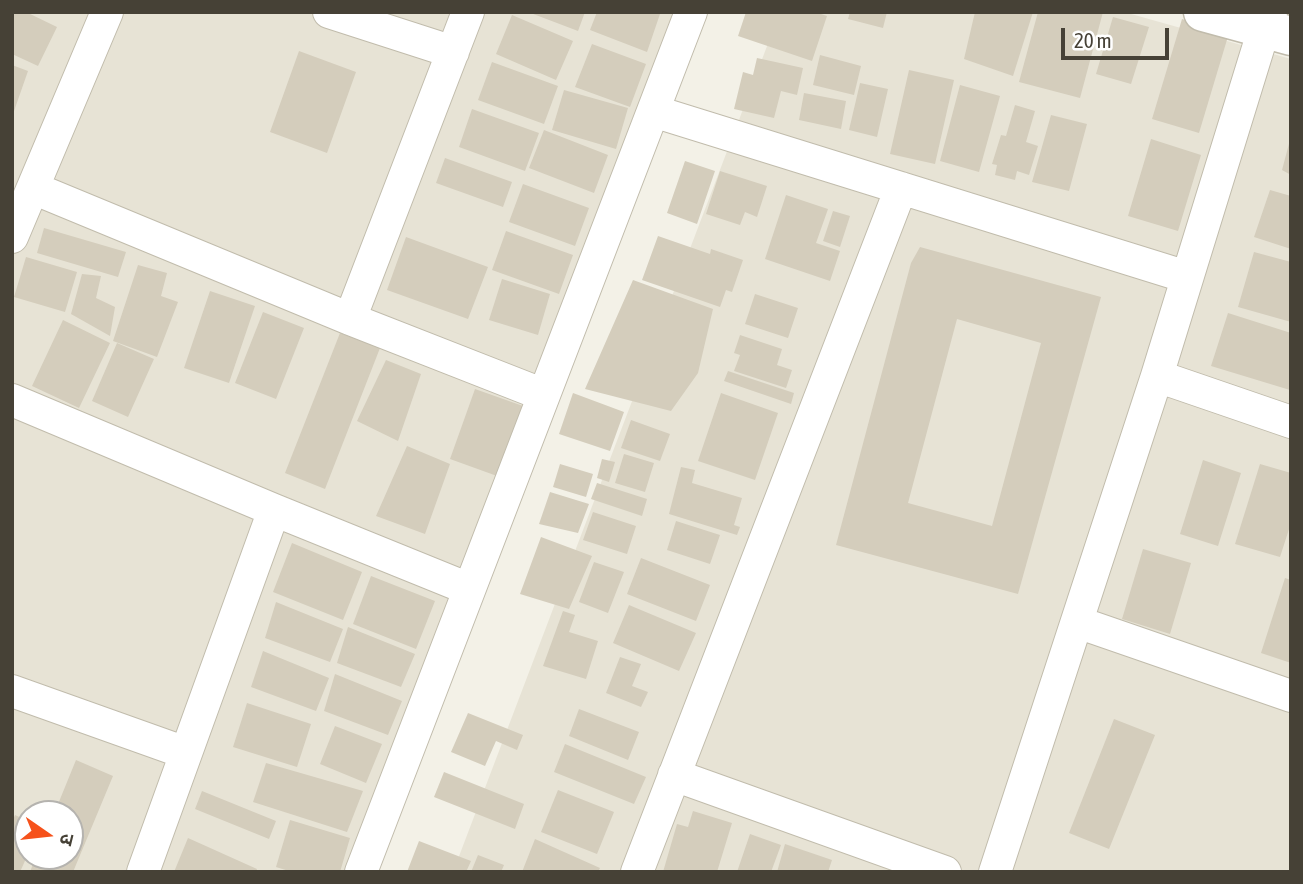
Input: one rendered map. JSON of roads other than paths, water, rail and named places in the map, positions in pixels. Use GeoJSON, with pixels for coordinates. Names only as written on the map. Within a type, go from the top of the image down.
{"type":"FeatureCollection","features":[{"type":"Feature","properties":{"kind":"street"},"geometry":{"type":"LineString","coordinates":[[12,237],[107,12]]}},
{"type":"Feature","properties":{"kind":"street"},"geometry":{"type":"LineString","coordinates":[[329,12],[453,52]]}},
{"type":"Feature","properties":{"kind":"street"},"geometry":{"type":"LineString","coordinates":[[350,319],[468,12]]}},
{"type":"Feature","properties":{"kind":"street"},"geometry":{"type":"LineString","coordinates":[[361,872],[691,12]]}},
{"type":"Feature","properties":{"kind":"street"},"geometry":{"type":"LineString","coordinates":[[995,872],[1187,277],[1276,26],[1203,12]]}},
{"type":"Feature","properties":{"kind":"street"},"geometry":{"type":"LineString","coordinates":[[653,111],[1187,277]]}},
{"type":"Feature","properties":{"kind":"street"},"geometry":{"type":"LineString","coordinates":[[33,188],[350,319],[544,395]]}},
{"type":"Feature","properties":{"kind":"street"},"geometry":{"type":"LineString","coordinates":[[637,872],[901,188]]}},
{"type":"Feature","properties":{"kind":"street"},"geometry":{"type":"LineString","coordinates":[[1157,376],[1291,422]]}},
{"type":"Feature","properties":{"kind":"street"},"geometry":{"type":"LineString","coordinates":[[12,400],[470,589]]}},
{"type":"Feature","properties":{"kind":"street"},"geometry":{"type":"LineString","coordinates":[[143,872],[274,510]]}},
{"type":"Feature","properties":{"kind":"street"},"geometry":{"type":"LineString","coordinates":[[1077,622],[1291,696]]}},
{"type":"Feature","properties":{"kind":"street"},"geometry":{"type":"LineString","coordinates":[[12,691],[186,754]]}},
{"type":"Feature","properties":{"kind":"street"},"geometry":{"type":"LineString","coordinates":[[674,775],[945,872]]}}]}
